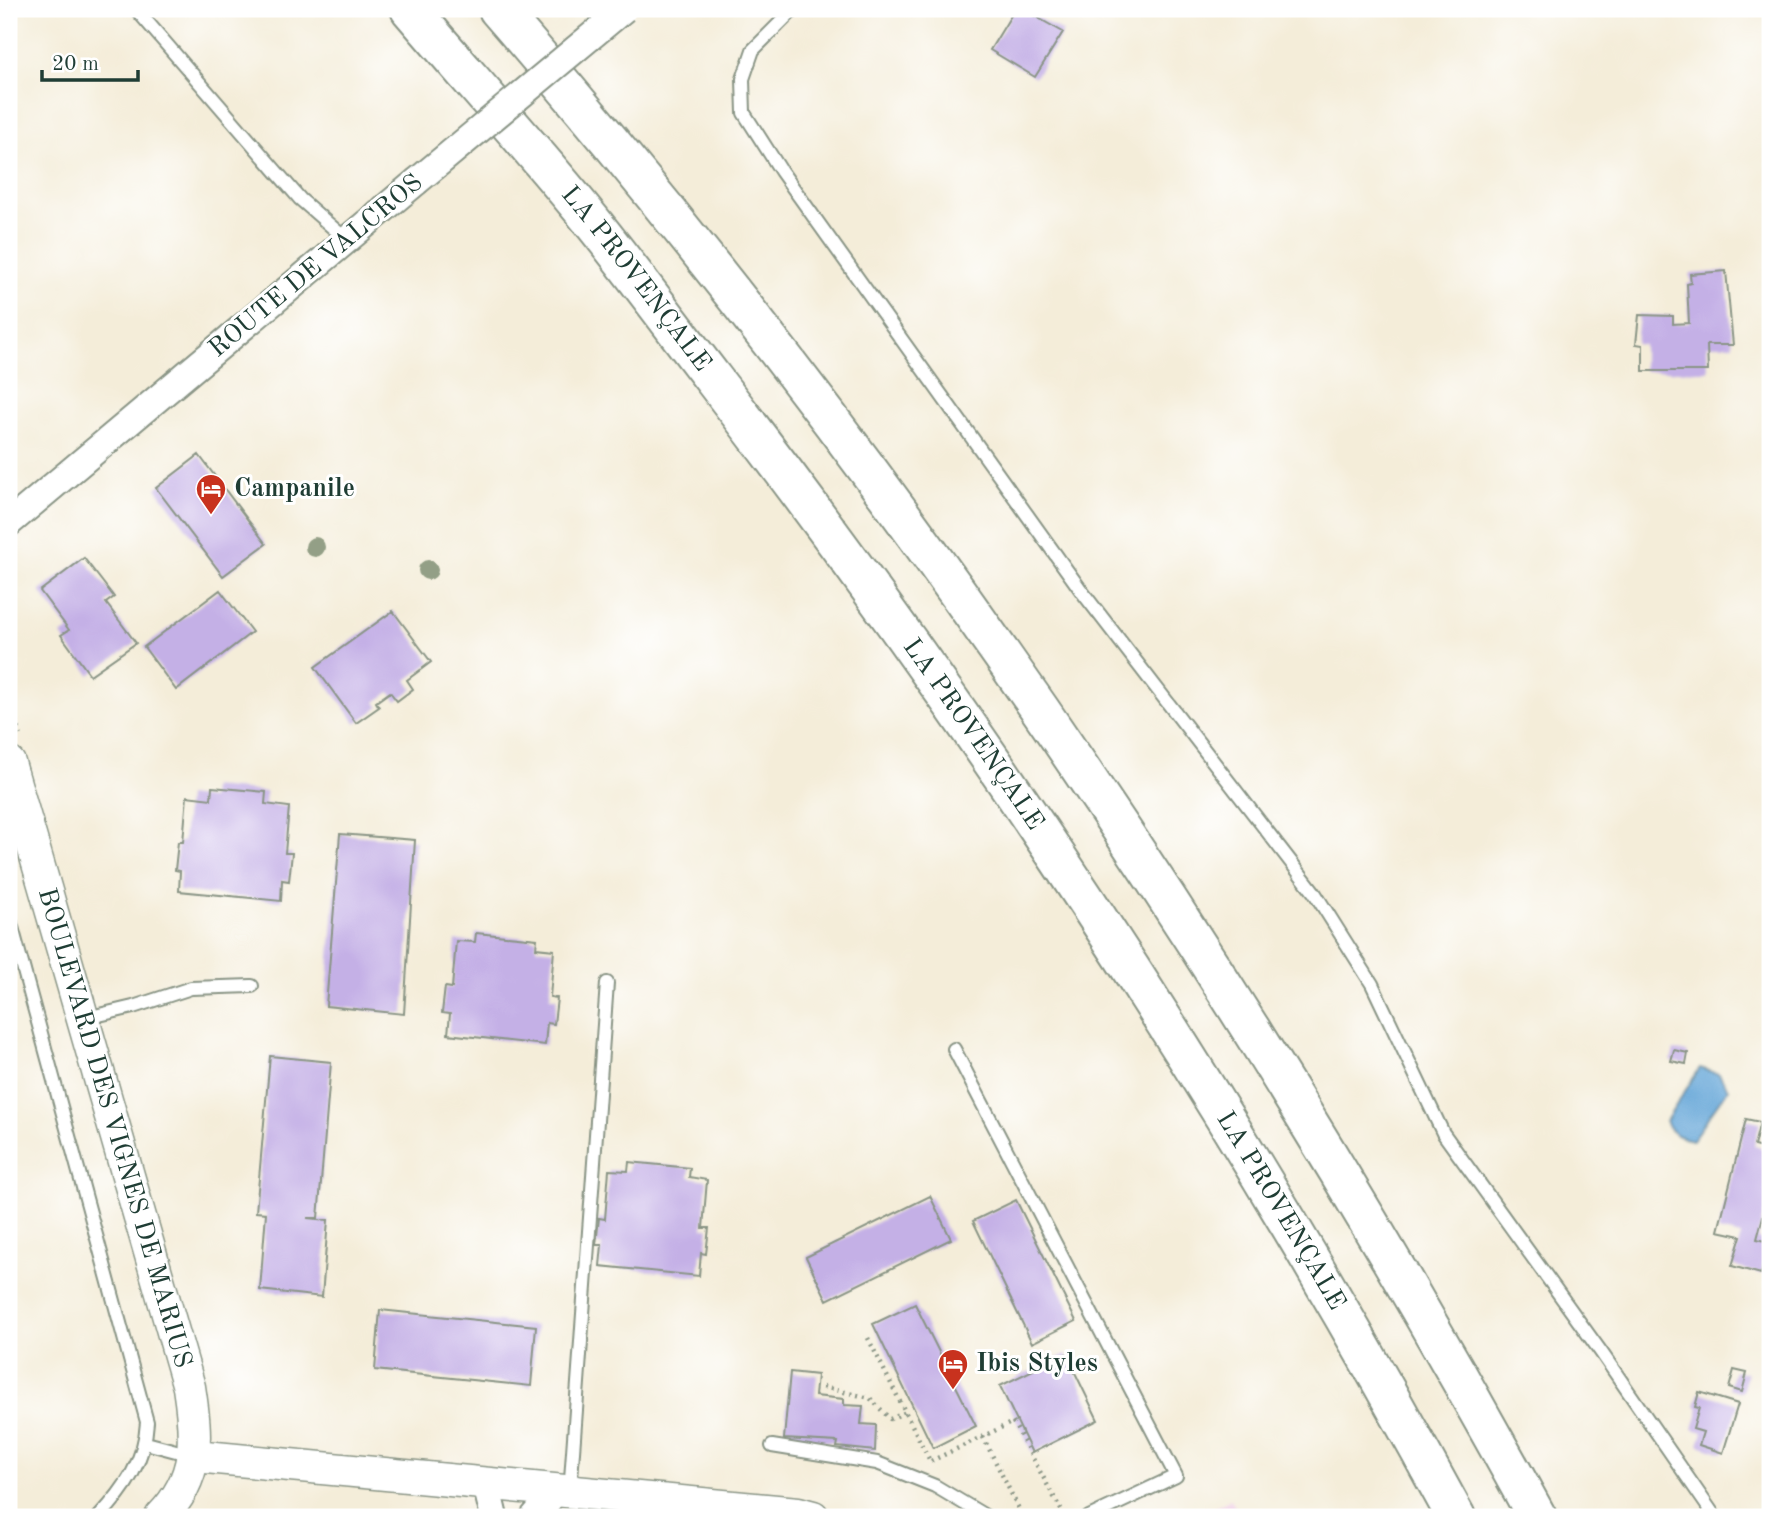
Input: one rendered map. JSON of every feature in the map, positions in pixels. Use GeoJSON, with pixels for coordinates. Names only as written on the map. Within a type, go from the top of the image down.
{"type":"FeatureCollection","features":[{"type":"Feature","properties":{"kind":"highway","name":"LA PROVENÇALE"},"geometry":{"type":"LineString","coordinates":[[410,9],[599,231],[821,519],[1001,772],[1208,1092],[1369,1358],[1455,1517]]}},
{"type":"Feature","properties":{"kind":"highway"},"geometry":{"type":"LineString","coordinates":[[498,9],[700,250],[882,488],[1020,678],[1155,876],[1221,981],[1466,1387],[1537,1517]]}},
{"type":"Feature","properties":{"kind":"street","name":"ROUTE DE VALCROS"},"geometry":{"type":"LineString","coordinates":[[9,523],[624,9]]}},
{"type":"Feature","properties":{"kind":"street","name":"BOULEVARD DES VIGNES DE MARIUS"},"geometry":{"type":"LineString","coordinates":[[9,763],[184,1364],[195,1426],[195,1456]]}},
{"type":"Feature","properties":{"kind":"street"},"geometry":{"type":"LineString","coordinates":[[161,1517],[179,1498],[195,1456],[798,1513],[813,1517]]}},
{"type":"Feature","properties":{"kind":"street"},"geometry":{"type":"LineString","coordinates":[[486,1484],[494,1517]]}},
{"type":"Feature","properties":{"kind":"street"},"geometry":{"type":"LineString","coordinates":[[534,1517],[563,1492]]}},
{"type":"Feature","properties":{"kind":"lane"},"geometry":{"type":"LineString","coordinates":[[136,9],[300,199],[346,240]]}},
{"type":"Feature","properties":{"kind":"lane"},"geometry":{"type":"LineString","coordinates":[[794,9],[753,50],[743,79],[744,113],[781,171],[1083,593],[1314,892],[1372,984],[1443,1133],[1601,1352],[1715,1517]]}},
{"type":"Feature","properties":{"kind":"lane","name":"BOULEVARD DES VIGNES DE MARIUS"},"geometry":{"type":"LineString","coordinates":[[9,916],[147,1422],[146,1443]]}},
{"type":"Feature","properties":{"kind":"lane"},"geometry":{"type":"LineString","coordinates":[[563,1492],[607,983]]}},
{"type":"Feature","properties":{"kind":"lane"},"geometry":{"type":"LineString","coordinates":[[82,1019],[133,1007],[191,988],[252,986]]}},
{"type":"Feature","properties":{"kind":"lane"},"geometry":{"type":"LineString","coordinates":[[954,1049],[1176,1476],[1089,1517]]}},
{"type":"Feature","properties":{"kind":"lane"},"geometry":{"type":"LineString","coordinates":[[99,1517],[126,1485],[146,1443],[195,1456]]}},
{"type":"Feature","properties":{"kind":"lane"},"geometry":{"type":"LineString","coordinates":[[772,1446],[877,1463],[935,1486],[987,1517]]}},
{"type":"Feature","properties":{"kind":"path"},"geometry":{"type":"LineString","coordinates":[[869,1338],[930,1461]]}},
{"type":"Feature","properties":{"kind":"path"},"geometry":{"type":"LineString","coordinates":[[823,1387],[870,1398],[890,1419],[906,1412]]}},
{"type":"Feature","properties":{"kind":"path"},"geometry":{"type":"LineString","coordinates":[[910,1477],[930,1461],[1013,1422],[1065,1517]]}},
{"type":"Feature","properties":{"kind":"path"},"geometry":{"type":"LineString","coordinates":[[983,1437],[1024,1517]]}},
{"type":"Feature","properties":{"kind":"shaded area"},"geometry":{"type":"Polygon","coordinates":[[[1231,1499],[1240,1517],[1196,1517],[1231,1499]]]}},
{"type":"Feature","properties":{"kind":"water"},"geometry":{"type":"Polygon","coordinates":[[[1700,1068],[1719,1074],[1728,1089],[1692,1140],[1676,1135],[1666,1121],[1700,1068]]]}},
{"type":"Feature","properties":{"kind":"building"},"geometry":{"type":"Polygon","coordinates":[[[1015,9],[1022,9],[1063,32],[1035,77],[990,50],[1015,9]]]}},
{"type":"Feature","properties":{"kind":"building"},"geometry":{"type":"Polygon","coordinates":[[[1726,271],[1733,345],[1707,345],[1708,371],[1643,371],[1643,345],[1636,344],[1639,315],[1673,316],[1673,324],[1689,323],[1687,284],[1691,283],[1690,274],[1726,271]]]}},
{"type":"Feature","properties":{"kind":"building","name":"Campanile"},"geometry":{"type":"Polygon","coordinates":[[[199,455],[266,544],[223,576],[156,488],[199,455]]]}},
{"type":"Feature","properties":{"kind":"building"},"geometry":{"type":"Polygon","coordinates":[[[84,558],[114,597],[106,603],[136,643],[90,675],[61,635],[69,630],[40,591],[84,558]]]}},
{"type":"Feature","properties":{"kind":"building"},"geometry":{"type":"Polygon","coordinates":[[[220,590],[252,632],[176,690],[144,647],[220,590]]]}},
{"type":"Feature","properties":{"kind":"building"},"geometry":{"type":"Polygon","coordinates":[[[393,611],[431,662],[407,680],[413,689],[397,701],[390,692],[376,702],[379,707],[356,723],[315,667],[393,611]]]}},
{"type":"Feature","properties":{"kind":"building"},"geometry":{"type":"Polygon","coordinates":[[[212,787],[266,792],[265,804],[289,807],[285,853],[292,853],[289,881],[282,880],[281,901],[179,891],[180,871],[175,870],[178,842],[183,842],[187,796],[211,799],[212,787]]]}},
{"type":"Feature","properties":{"kind":"building"},"geometry":{"type":"Polygon","coordinates":[[[340,834],[415,840],[404,1014],[326,1006],[340,834]]]}},
{"type":"Feature","properties":{"kind":"building"},"geometry":{"type":"Polygon","coordinates":[[[476,933],[537,939],[536,948],[554,950],[550,997],[557,998],[554,1024],[547,1023],[545,1045],[448,1034],[450,1014],[442,1013],[445,987],[452,988],[456,941],[475,942],[476,933]]]}},
{"type":"Feature","properties":{"kind":"building"},"geometry":{"type":"Polygon","coordinates":[[[1674,1050],[1688,1053],[1686,1064],[1671,1061],[1674,1050]]]}},
{"type":"Feature","properties":{"kind":"building"},"geometry":{"type":"Polygon","coordinates":[[[270,1056],[331,1062],[318,1218],[307,1218],[328,1220],[322,1297],[260,1290],[266,1213],[256,1212],[270,1056]]]}},
{"type":"Feature","properties":{"kind":"building"},"geometry":{"type":"Polygon","coordinates":[[[1746,1119],[1760,1122],[1754,1146],[1770,1150],[1770,1190],[1757,1239],[1770,1242],[1761,1274],[1732,1266],[1741,1236],[1718,1231],[1746,1119]]]}},
{"type":"Feature","properties":{"kind":"building"},"geometry":{"type":"Polygon","coordinates":[[[629,1162],[690,1168],[689,1177],[707,1180],[703,1228],[709,1228],[706,1254],[701,1253],[699,1276],[600,1266],[602,1245],[596,1245],[599,1218],[605,1219],[609,1170],[628,1171],[629,1162]]]}},
{"type":"Feature","properties":{"kind":"building"},"geometry":{"type":"Polygon","coordinates":[[[930,1196],[951,1239],[827,1300],[806,1257],[930,1196]]]}},
{"type":"Feature","properties":{"kind":"building"},"geometry":{"type":"Polygon","coordinates":[[[1016,1200],[1076,1321],[1032,1343],[973,1221],[1016,1200]]]}},
{"type":"Feature","properties":{"kind":"building"},"geometry":{"type":"Polygon","coordinates":[[[915,1304],[976,1426],[933,1448],[873,1324],[915,1304]]]}},
{"type":"Feature","properties":{"kind":"building"},"geometry":{"type":"Polygon","coordinates":[[[380,1310],[536,1326],[531,1386],[375,1370],[380,1310]]]}},
{"type":"Feature","properties":{"kind":"building"},"geometry":{"type":"Polygon","coordinates":[[[1066,1354],[1098,1420],[1032,1453],[1000,1386],[1066,1354]]]}},
{"type":"Feature","properties":{"kind":"building"},"geometry":{"type":"Polygon","coordinates":[[[1734,1370],[1747,1373],[1742,1392],[1729,1388],[1734,1370]]]}},
{"type":"Feature","properties":{"kind":"building"},"geometry":{"type":"Polygon","coordinates":[[[790,1372],[817,1375],[815,1396],[844,1399],[844,1405],[863,1406],[861,1424],[876,1425],[875,1451],[837,1447],[838,1442],[784,1439],[790,1372]]]}},
{"type":"Feature","properties":{"kind":"building"},"geometry":{"type":"Polygon","coordinates":[[[1699,1392],[1738,1404],[1723,1453],[1699,1445],[1703,1432],[1693,1429],[1699,1408],[1695,1407],[1699,1392]]]}},
{"type":"Feature","properties":{"kind":"place","name":"Campanile"},"geometry":{"type":"Point","coordinates":[211,516]}},
{"type":"Feature","properties":{"kind":"place","name":"Ibis Styles"},"geometry":{"type":"Point","coordinates":[953,1391]}}]}
